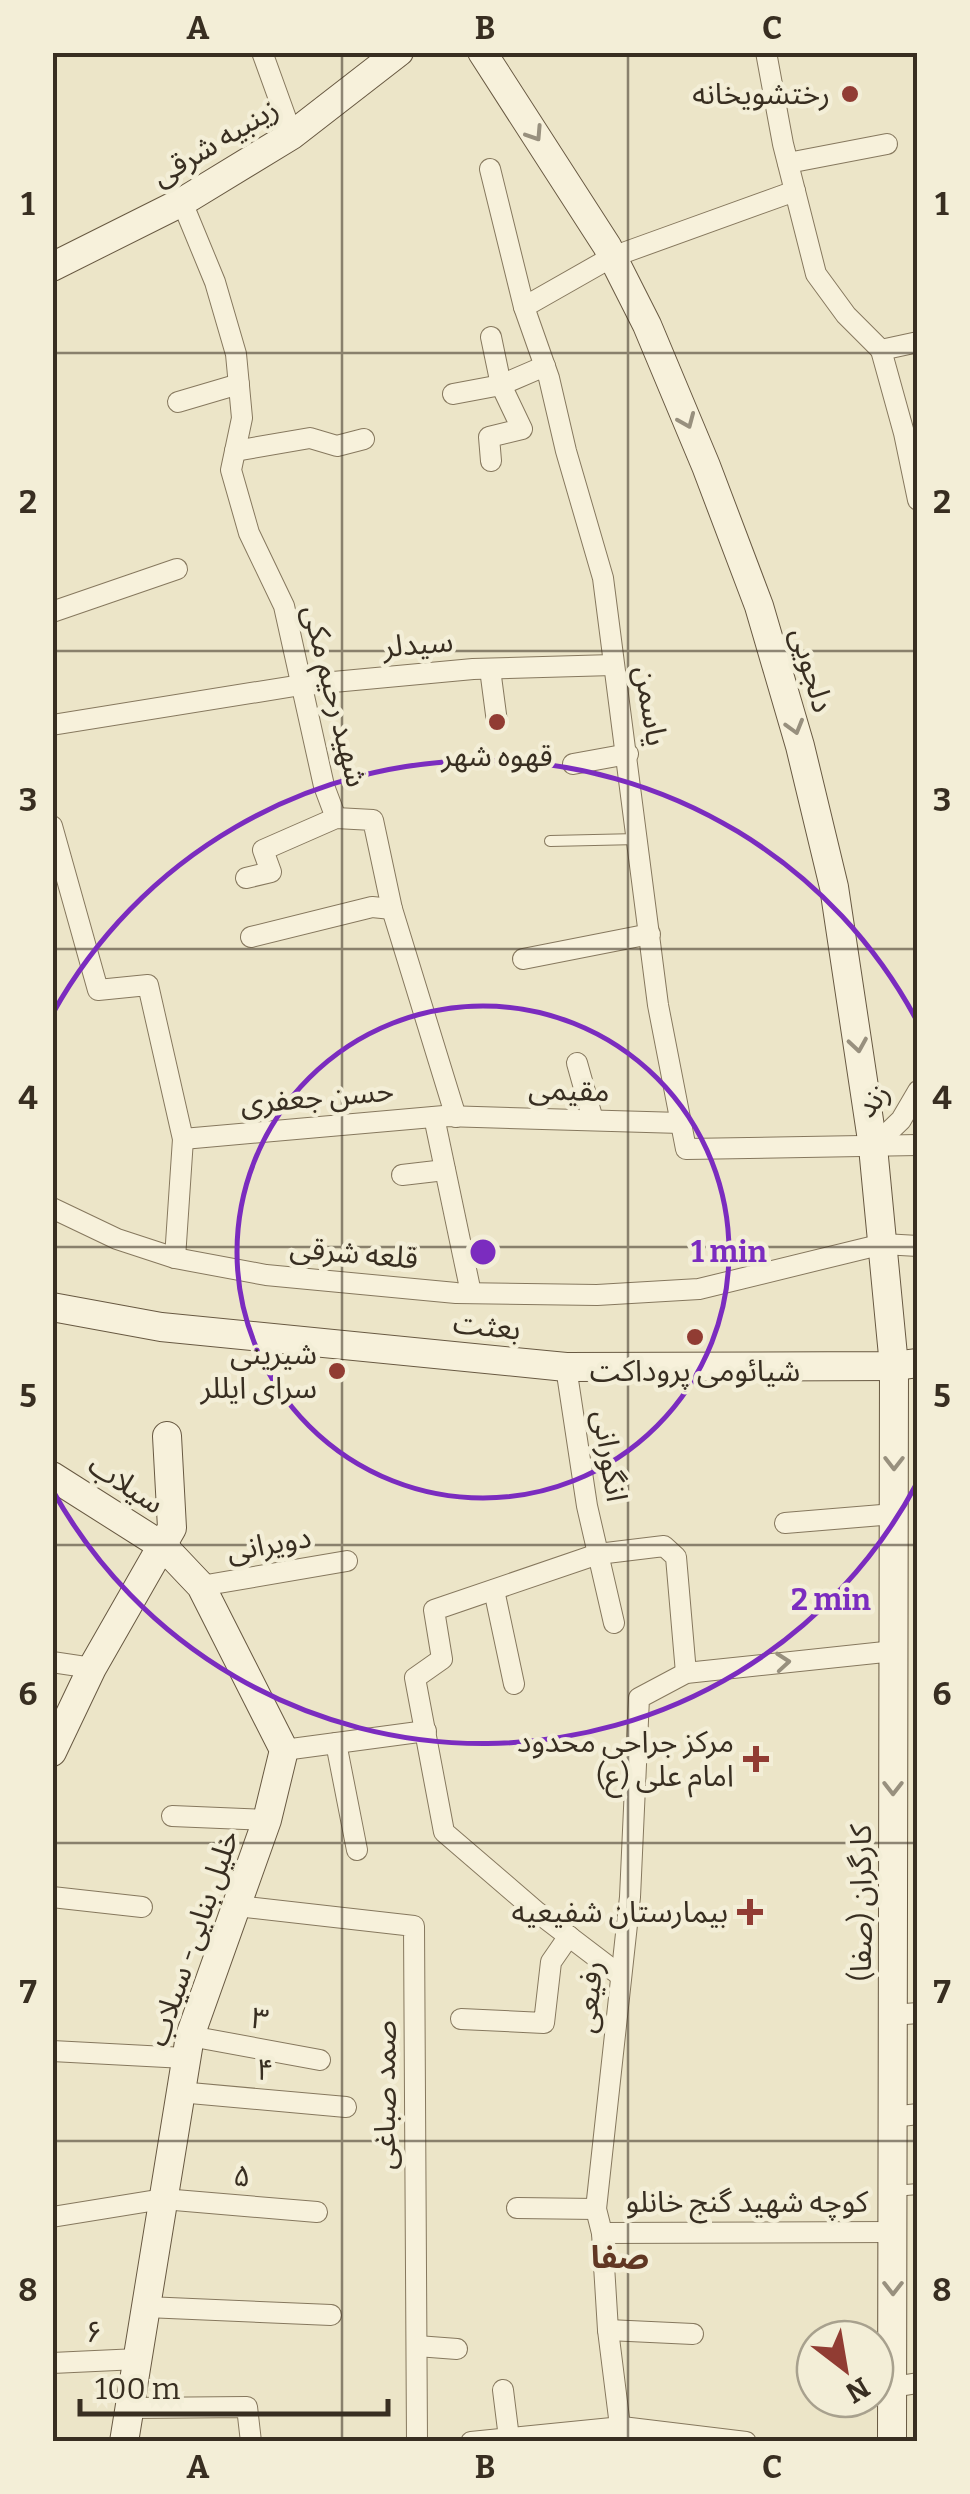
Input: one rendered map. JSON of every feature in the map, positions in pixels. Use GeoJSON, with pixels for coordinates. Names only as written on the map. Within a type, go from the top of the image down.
{"type":"FeatureCollection","features":[{"type":"Feature","properties":{"kind":"main road","name":"زینبیه شرقی"},"geometry":{"type":"LineString","coordinates":[[52,267],[182,202],[292,136],[399,52]]}},
{"type":"Feature","properties":{"kind":"main road","name":"دلجویی"},"geometry":{"type":"LineString","coordinates":[[482,52],[612,257],[706,466],[759,606],[800,746],[834,887],[873,1147],[883,1244],[906,1364]]}},
{"type":"Feature","properties":{"kind":"main road","name":"بعثت"},"geometry":{"type":"LineString","coordinates":[[52,1308],[162,1328],[566,1367],[906,1364]]}},
{"type":"Feature","properties":{"kind":"main road","name":"کارگران (صفا)"},"geometry":{"type":"LineString","coordinates":[[892,2442],[905,2384],[893,2232],[905,2190],[894,1514],[906,1364]]}},
{"type":"Feature","properties":{"kind":"main road"},"geometry":{"type":"LineString","coordinates":[[52,1752],[62,1708],[92,1668],[172,1528],[167,1436]]}},
{"type":"Feature","properties":{"kind":"main road","name":"سیلاب"},"geometry":{"type":"LineString","coordinates":[[52,1476],[164,1547]]}},
{"type":"Feature","properties":{"kind":"main road"},"geometry":{"type":"LineString","coordinates":[[164,1547],[201,1586],[284,1750]]}},
{"type":"Feature","properties":{"kind":"main road","name":"خلیل بنایی- سیلاب"},"geometry":{"type":"LineString","coordinates":[[124,2442],[187,2047],[267,1820],[284,1750]]}},
{"type":"Feature","properties":{"kind":"street"},"geometry":{"type":"LineString","coordinates":[[262,52],[292,136]]}},
{"type":"Feature","properties":{"kind":"street"},"geometry":{"type":"LineString","coordinates":[[766,52],[816,274],[846,315],[881,350],[914,462],[918,500]]}},
{"type":"Feature","properties":{"kind":"street"},"geometry":{"type":"LineString","coordinates":[[788,163],[887,144]]}},
{"type":"Feature","properties":{"kind":"street","name":"یاسمن"},"geometry":{"type":"LineString","coordinates":[[490,169],[524,306],[545,366],[603,578],[658,1004],[681,1123]]}},
{"type":"Feature","properties":{"kind":"street"},"geometry":{"type":"LineString","coordinates":[[524,306],[612,257],[795,191]]}},
{"type":"Feature","properties":{"kind":"street","name":"شهید رحیم مکی"},"geometry":{"type":"LineString","coordinates":[[182,202],[219,296],[236,354],[242,418],[232,470],[248,533],[284,606],[324,786],[336,818],[373,820],[392,910],[456,1116]]}},
{"type":"Feature","properties":{"kind":"street"},"geometry":{"type":"LineString","coordinates":[[491,337],[501,386],[522,429],[489,437],[492,461]]}},
{"type":"Feature","properties":{"kind":"street"},"geometry":{"type":"LineString","coordinates":[[881,350],[918,342]]}},
{"type":"Feature","properties":{"kind":"street"},"geometry":{"type":"LineString","coordinates":[[453,394],[501,386],[545,366]]}},
{"type":"Feature","properties":{"kind":"street"},"geometry":{"type":"LineString","coordinates":[[178,402],[239,384]]}},
{"type":"Feature","properties":{"kind":"street"},"geometry":{"type":"LineString","coordinates":[[235,451],[310,438],[337,446],[364,439]]}},
{"type":"Feature","properties":{"kind":"street"},"geometry":{"type":"LineString","coordinates":[[52,612],[178,569]]}},
{"type":"Feature","properties":{"kind":"street","name":"سیدلر"},"geometry":{"type":"LineString","coordinates":[[52,725],[301,686],[490,669],[613,665]]}},
{"type":"Feature","properties":{"kind":"street"},"geometry":{"type":"LineString","coordinates":[[490,669],[497,722]]}},
{"type":"Feature","properties":{"kind":"street"},"geometry":{"type":"LineString","coordinates":[[572,764],[628,754]]}},
{"type":"Feature","properties":{"kind":"street"},"geometry":{"type":"LineString","coordinates":[[246,878],[272,872],[264,850],[336,818]]}},
{"type":"Feature","properties":{"kind":"street"},"geometry":{"type":"LineString","coordinates":[[52,826],[60,886],[98,990],[148,985],[183,1139],[175,1258]]}},
{"type":"Feature","properties":{"kind":"street"},"geometry":{"type":"LineString","coordinates":[[252,937],[372,908],[392,910]]}},
{"type":"Feature","properties":{"kind":"street"},"geometry":{"type":"LineString","coordinates":[[523,958],[650,934]]}},
{"type":"Feature","properties":{"kind":"street"},"geometry":{"type":"LineString","coordinates":[[577,1063],[594,1120]]}},
{"type":"Feature","properties":{"kind":"street","name":"زند"},"geometry":{"type":"LineString","coordinates":[[873,1147],[901,1120],[918,1091]]}},
{"type":"Feature","properties":{"kind":"street","name":"حسن جعفری"},"geometry":{"type":"LineString","coordinates":[[183,1139],[456,1116]]}},
{"type":"Feature","properties":{"kind":"street","name":"مقیمی"},"geometry":{"type":"LineString","coordinates":[[456,1116],[681,1123]]}},
{"type":"Feature","properties":{"kind":"street"},"geometry":{"type":"LineString","coordinates":[[434,1117],[470,1293]]}},
{"type":"Feature","properties":{"kind":"street"},"geometry":{"type":"LineString","coordinates":[[681,1123],[686,1149],[918,1145]]}},
{"type":"Feature","properties":{"kind":"street"},"geometry":{"type":"LineString","coordinates":[[402,1175],[445,1170]]}},
{"type":"Feature","properties":{"kind":"street","name":"قلعه شرقی"},"geometry":{"type":"LineString","coordinates":[[52,1208],[117,1239],[175,1258],[266,1275],[470,1293],[597,1295],[699,1289],[883,1244],[918,1246]]}},
{"type":"Feature","properties":{"kind":"street","name":"انگورانی"},"geometry":{"type":"LineString","coordinates":[[566,1367],[587,1506],[614,1623]]}},
{"type":"Feature","properties":{"kind":"street"},"geometry":{"type":"LineString","coordinates":[[786,1523],[894,1514]]}},
{"type":"Feature","properties":{"kind":"street"},"geometry":{"type":"LineString","coordinates":[[621,1976],[444,1832],[415,1678],[442,1659],[434,1610],[598,1554],[664,1546],[676,1557],[686,1673]]}},
{"type":"Feature","properties":{"kind":"street","name":"دویرانی"},"geometry":{"type":"LineString","coordinates":[[201,1586],[347,1561]]}},
{"type":"Feature","properties":{"kind":"street"},"geometry":{"type":"LineString","coordinates":[[494,1590],[514,1684]]}},
{"type":"Feature","properties":{"kind":"street","name":"رفیعی"},"geometry":{"type":"LineString","coordinates":[[622,2434],[608,2330],[602,2233],[596,2209],[630,1897],[639,1698],[686,1673],[894,1652]]}},
{"type":"Feature","properties":{"kind":"street"},"geometry":{"type":"LineString","coordinates":[[52,1662],[92,1668]]}},
{"type":"Feature","properties":{"kind":"street"},"geometry":{"type":"LineString","coordinates":[[284,1750],[426,1730]]}},
{"type":"Feature","properties":{"kind":"street"},"geometry":{"type":"LineString","coordinates":[[336,1743],[357,1850]]}},
{"type":"Feature","properties":{"kind":"street"},"geometry":{"type":"LineString","coordinates":[[172,1816],[267,1820]]}},
{"type":"Feature","properties":{"kind":"street"},"geometry":{"type":"LineString","coordinates":[[52,1897],[142,1906]]}},
{"type":"Feature","properties":{"kind":"street","name":"صمد صباغی"},"geometry":{"type":"LineString","coordinates":[[237,1906],[414,1926],[417,2442]]}},
{"type":"Feature","properties":{"kind":"street"},"geometry":{"type":"LineString","coordinates":[[461,2019],[544,2024],[551,1962],[568,1936]]}},
{"type":"Feature","properties":{"kind":"street","name":"۳"},"geometry":{"type":"LineString","coordinates":[[52,2051],[187,2047],[320,2060]]}},
{"type":"Feature","properties":{"kind":"street","name":"۴"},"geometry":{"type":"LineString","coordinates":[[179,2092],[346,2107]]}},
{"type":"Feature","properties":{"kind":"street","name":"۵"},"geometry":{"type":"LineString","coordinates":[[52,2217],[162,2200],[317,2212]]}},
{"type":"Feature","properties":{"kind":"street"},"geometry":{"type":"LineString","coordinates":[[517,2208],[596,2209]]}},
{"type":"Feature","properties":{"kind":"street","name":"کوچه شهید گنج خانلو"},"geometry":{"type":"LineString","coordinates":[[602,2233],[893,2232]]}},
{"type":"Feature","properties":{"kind":"street"},"geometry":{"type":"LineString","coordinates":[[146,2307],[331,2315]]}},
{"type":"Feature","properties":{"kind":"street"},"geometry":{"type":"LineString","coordinates":[[608,2330],[693,2334]]}},
{"type":"Feature","properties":{"kind":"street"},"geometry":{"type":"LineString","coordinates":[[417,2346],[457,2349]]}},
{"type":"Feature","properties":{"kind":"street","name":"۶"},"geometry":{"type":"LineString","coordinates":[[52,2364],[138,2360]]}},
{"type":"Feature","properties":{"kind":"street"},"geometry":{"type":"LineString","coordinates":[[503,2390],[509,2438]]}},
{"type":"Feature","properties":{"kind":"street"},"geometry":{"type":"LineString","coordinates":[[131,2408],[247,2407],[250,2442]]}},
{"type":"Feature","properties":{"kind":"street"},"geometry":{"type":"LineString","coordinates":[[471,2442],[622,2434],[746,2442]]}},
{"type":"Feature","properties":{"kind":"lane"},"geometry":{"type":"LineString","coordinates":[[550,841],[639,838]]}},
{"type":"Feature","properties":{"kind":"place","name":"رختشویخانه"},"geometry":{"type":"Point","coordinates":[850,94]}},
{"type":"Feature","properties":{"kind":"place","name":"قهوه شهر"},"geometry":{"type":"Point","coordinates":[497,722]}},
{"type":"Feature","properties":{"kind":"place","name":"شیائومی پروداکت"},"geometry":{"type":"Point","coordinates":[695,1337]}},
{"type":"Feature","properties":{"kind":"place","name":"شیرینی سرای ایللر"},"geometry":{"type":"Point","coordinates":[337,1371]}},
{"type":"Feature","properties":{"kind":"place","name":"مرکز جراحی محدود امام علی (ع)"},"geometry":{"type":"Point","coordinates":[756,1759]}},
{"type":"Feature","properties":{"kind":"place","name":"بیمارستان شفیعیه"},"geometry":{"type":"Point","coordinates":[750,1912]}},
{"type":"Feature","properties":{"kind":"district","name":"صفا"},"geometry":{"type":"Point","coordinates":[620,2257]}}]}
